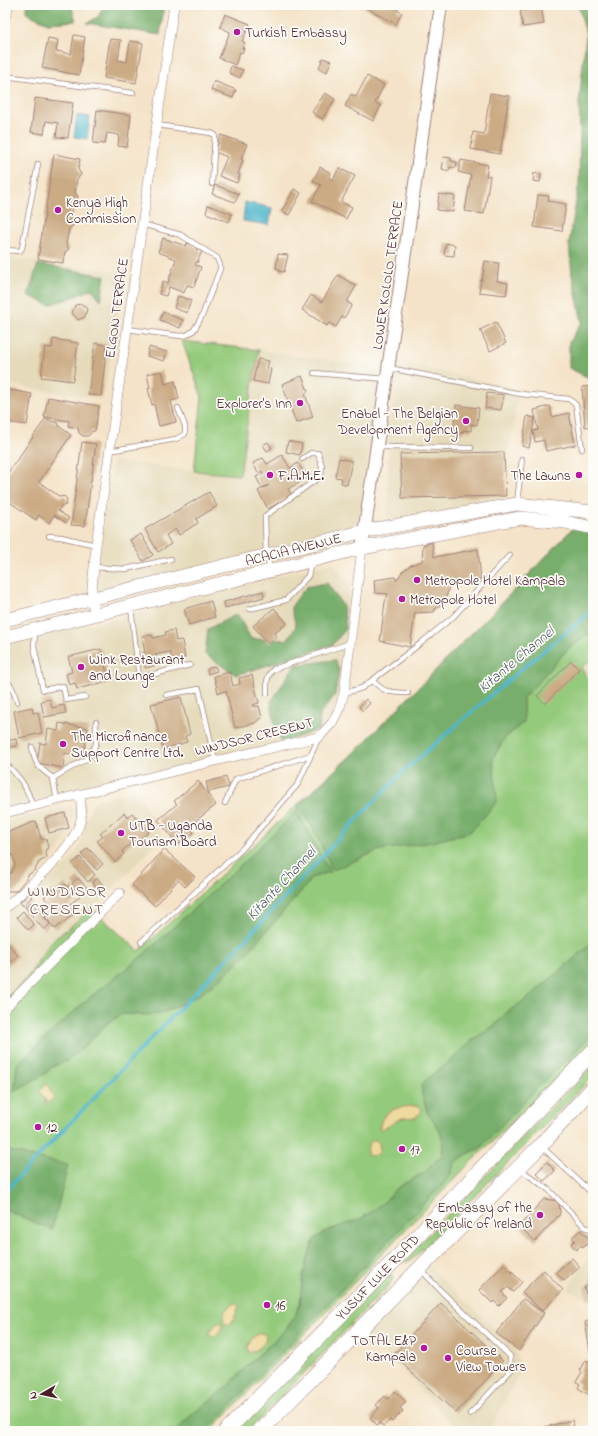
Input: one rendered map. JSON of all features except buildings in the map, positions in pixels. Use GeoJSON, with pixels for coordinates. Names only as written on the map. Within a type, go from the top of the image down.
{"type":"FeatureCollection","features":[{"type":"Feature","properties":{"kind":"main road"},"geometry":{"type":"LineString","coordinates":[[5,13],[6,5]]}},
{"type":"Feature","properties":{"kind":"main road","name":"ACACIA AVENUE"},"geometry":{"type":"LineString","coordinates":[[5,620],[365,531],[517,504],[593,512]]}},
{"type":"Feature","properties":{"kind":"main road","name":"ACACIA AVENUE"},"geometry":{"type":"LineString","coordinates":[[5,637],[271,572],[311,560],[362,548],[520,518],[565,522],[593,528]]}},
{"type":"Feature","properties":{"kind":"main road","name":"YUSUF LULE ROAD"},"geometry":{"type":"LineString","coordinates":[[226,1431],[393,1262],[593,1051]]}},
{"type":"Feature","properties":{"kind":"main road","name":"YUSUF LULE ROAD"},"geometry":{"type":"LineString","coordinates":[[260,1431],[541,1145],[593,1088]]}},
{"type":"Feature","properties":{"kind":"street","name":"ELGON TERRACE"},"geometry":{"type":"LineString","coordinates":[[95,615],[91,599],[93,567],[174,5]]}},
{"type":"Feature","properties":{"kind":"street","name":"LOWER KOLOLO TERRACE"},"geometry":{"type":"LineString","coordinates":[[362,548],[441,5]]}},
{"type":"Feature","properties":{"kind":"street","name":"WINDSOR CRESENT"},"geometry":{"type":"LineString","coordinates":[[5,813],[319,737],[332,723],[340,707],[344,692],[362,548]]}},
{"type":"Feature","properties":{"kind":"street"},"geometry":{"type":"LineString","coordinates":[[5,908],[54,862],[70,842],[81,819],[80,794]]}},
{"type":"Feature","properties":{"kind":"street"},"geometry":{"type":"LineString","coordinates":[[5,1008],[120,893]]}},
{"type":"Feature","properties":{"kind":"lane"},"geometry":{"type":"LineString","coordinates":[[5,76],[133,93]]}},
{"type":"Feature","properties":{"kind":"lane"},"geometry":{"type":"LineString","coordinates":[[156,125],[211,133],[215,135],[212,184]]}},
{"type":"Feature","properties":{"kind":"lane"},"geometry":{"type":"LineString","coordinates":[[5,250],[20,251],[22,248],[38,164]]}},
{"type":"Feature","properties":{"kind":"lane"},"geometry":{"type":"LineString","coordinates":[[127,329],[180,336],[187,335],[194,330],[202,316],[220,269],[217,258],[181,235],[142,223]]}},
{"type":"Feature","properties":{"kind":"lane"},"geometry":{"type":"LineString","coordinates":[[314,373],[388,374],[521,394],[569,399],[576,405],[582,449]]}},
{"type":"Feature","properties":{"kind":"lane"},"geometry":{"type":"LineString","coordinates":[[109,451],[176,439],[185,434],[185,426],[178,408]]}},
{"type":"Feature","properties":{"kind":"lane"},"geometry":{"type":"LineString","coordinates":[[377,447],[471,448]]}},
{"type":"Feature","properties":{"kind":"lane"},"geometry":{"type":"LineString","coordinates":[[271,572],[266,555],[265,516],[321,476],[322,466],[318,453],[311,453],[302,459]]}},
{"type":"Feature","properties":{"kind":"lane"},"geometry":{"type":"LineString","coordinates":[[520,518],[517,504],[522,459]]}},
{"type":"Feature","properties":{"kind":"lane"},"geometry":{"type":"LineString","coordinates":[[49,536],[61,537],[96,545]]}},
{"type":"Feature","properties":{"kind":"lane"},"geometry":{"type":"LineString","coordinates":[[344,692],[362,688],[373,681],[453,617],[510,555]]}},
{"type":"Feature","properties":{"kind":"lane"},"geometry":{"type":"LineString","coordinates":[[93,567],[126,569],[171,559]]}},
{"type":"Feature","properties":{"kind":"lane"},"geometry":{"type":"LineString","coordinates":[[250,609],[286,600],[308,576],[311,560]]}},
{"type":"Feature","properties":{"kind":"lane"},"geometry":{"type":"LineString","coordinates":[[131,605],[139,678],[190,665]]}},
{"type":"Feature","properties":{"kind":"lane"},"geometry":{"type":"LineString","coordinates":[[35,629],[34,646],[43,690],[63,686],[66,700],[85,697]]}},
{"type":"Feature","properties":{"kind":"lane"},"geometry":{"type":"LineString","coordinates":[[267,693],[267,680],[269,672],[274,668],[350,643]]}},
{"type":"Feature","properties":{"kind":"lane"},"geometry":{"type":"LineString","coordinates":[[5,681],[12,687],[17,702]]}},
{"type":"Feature","properties":{"kind":"lane"},"geometry":{"type":"LineString","coordinates":[[373,681],[388,692],[408,693]]}},
{"type":"Feature","properties":{"kind":"lane"},"geometry":{"type":"LineString","coordinates":[[166,695],[198,689],[215,761]]}},
{"type":"Feature","properties":{"kind":"lane"},"geometry":{"type":"LineString","coordinates":[[53,778],[88,758],[96,744],[96,722]]}},
{"type":"Feature","properties":{"kind":"lane"},"geometry":{"type":"LineString","coordinates":[[141,942],[242,849],[298,784],[319,737]]}},
{"type":"Feature","properties":{"kind":"lane"},"geometry":{"type":"LineString","coordinates":[[32,747],[34,761],[42,770],[53,778],[57,801]]}},
{"type":"Feature","properties":{"kind":"lane"},"geometry":{"type":"LineString","coordinates":[[225,803],[236,779],[311,755]]}},
{"type":"Feature","properties":{"kind":"lane"},"geometry":{"type":"LineString","coordinates":[[9,767],[27,788],[33,806]]}},
{"type":"Feature","properties":{"kind":"lane"},"geometry":{"type":"LineString","coordinates":[[541,1145],[593,1194]]}},
{"type":"Feature","properties":{"kind":"lane"},"geometry":{"type":"LineString","coordinates":[[518,1168],[548,1190],[586,1228],[593,1229]]}},
{"type":"Feature","properties":{"kind":"lane"},"geometry":{"type":"LineString","coordinates":[[420,1269],[443,1293],[510,1356],[511,1370],[470,1414]]}},
{"type":"Feature","properties":{"kind":"shaded area"},"geometry":{"type":"Polygon","coordinates":[[[5,257],[125,273],[103,399],[5,384],[5,257]]]}},
{"type":"Feature","properties":{"kind":"shaded area"},"geometry":{"type":"Polygon","coordinates":[[[259,350],[381,368],[361,514],[353,526],[338,540],[233,566],[113,600],[100,600],[95,586],[113,461],[240,475],[259,350]]]}},
{"type":"Feature","properties":{"kind":"shaded area"},"geometry":{"type":"Polygon","coordinates":[[[397,361],[519,390],[500,503],[387,520],[389,426],[397,361]]]}},
{"type":"Feature","properties":{"kind":"shaded area"},"geometry":{"type":"Polygon","coordinates":[[[333,563],[350,584],[346,638],[338,696],[331,716],[324,725],[308,737],[5,808],[5,643],[124,617],[216,591],[333,563]]]}},
{"type":"Feature","properties":{"kind":"shaded area"},"geometry":{"type":"Polygon","coordinates":[[[593,658],[593,687],[581,668],[593,658]]]}},
{"type":"Feature","properties":{"kind":"shaded area"},"geometry":{"type":"Polygon","coordinates":[[[136,791],[163,836],[100,902],[51,942],[27,978],[5,999],[5,914],[70,862],[79,849],[91,806],[98,800],[136,791]]]}},
{"type":"Feature","properties":{"kind":"shaded area"},"geometry":{"type":"Polygon","coordinates":[[[71,806],[74,810],[68,835],[54,856],[35,876],[5,901],[5,822],[71,806]]]}},
{"type":"Feature","properties":{"kind":"shaded area"},"geometry":{"type":"Polygon","coordinates":[[[593,1251],[593,1301],[567,1289],[593,1251]]]}},
{"type":"Feature","properties":{"kind":"shaded area"},"geometry":{"type":"Polygon","coordinates":[[[427,1265],[514,1347],[521,1370],[489,1431],[459,1431],[365,1331],[427,1265]]]}},
{"type":"Feature","properties":{"kind":"green space"},"geometry":{"type":"Polygon","coordinates":[[[27,5],[71,5],[76,21],[48,23],[26,13],[27,5]]]}},
{"type":"Feature","properties":{"kind":"green space"},"geometry":{"type":"Polygon","coordinates":[[[104,5],[164,5],[160,35],[87,23],[98,17],[104,5]]]}},
{"type":"Feature","properties":{"kind":"green space"},"geometry":{"type":"Polygon","coordinates":[[[580,5],[593,5],[593,377],[587,377],[569,368],[569,342],[582,322],[572,275],[569,244],[579,183],[579,102],[586,34],[579,8],[580,5]]]}},
{"type":"Feature","properties":{"kind":"green space"},"geometry":{"type":"Polygon","coordinates":[[[38,264],[105,276],[101,300],[92,289],[49,305],[28,295],[38,264]]]}},
{"type":"Feature","properties":{"kind":"green space"},"geometry":{"type":"Polygon","coordinates":[[[182,341],[259,350],[253,381],[240,475],[194,471],[202,397],[182,341]]]}},
{"type":"Feature","properties":{"kind":"green space"},"geometry":{"type":"Polygon","coordinates":[[[576,525],[593,529],[593,658],[581,668],[593,687],[593,1043],[472,1161],[210,1431],[5,1431],[5,999],[27,978],[51,942],[92,909],[139,951],[360,747],[495,610],[576,525]]]}},
{"type":"Feature","properties":{"kind":"green space"},"geometry":{"type":"Polygon","coordinates":[[[576,525],[593,529],[593,631],[570,647],[523,698],[524,722],[505,738],[493,758],[497,802],[470,832],[432,842],[380,850],[333,870],[311,825],[297,806],[360,747],[495,610],[576,525]]]}},
{"type":"Feature","properties":{"kind":"green space"},"geometry":{"type":"Polygon","coordinates":[[[327,583],[343,606],[346,629],[332,645],[236,675],[205,654],[208,629],[237,614],[251,639],[287,640],[296,626],[291,607],[306,587],[327,583]]]}},
{"type":"Feature","properties":{"kind":"green space"},"geometry":{"type":"Polygon","coordinates":[[[335,660],[339,670],[335,695],[320,714],[319,729],[282,743],[275,726],[271,702],[295,665],[335,660]]]}},
{"type":"Feature","properties":{"kind":"green space"},"geometry":{"type":"Polygon","coordinates":[[[297,811],[330,872],[311,878],[305,887],[241,960],[218,981],[199,995],[161,1014],[123,1014],[108,1023],[83,1048],[66,1061],[52,1067],[45,1074],[14,1091],[17,1064],[83,1003],[143,955],[297,811]]]}},
{"type":"Feature","properties":{"kind":"green space"},"geometry":{"type":"Polygon","coordinates":[[[593,942],[593,1034],[537,1088],[480,1148],[464,1156],[455,1163],[449,1178],[206,1431],[176,1431],[189,1417],[230,1384],[284,1331],[294,1318],[300,1304],[302,1281],[314,1239],[329,1230],[360,1219],[371,1212],[385,1201],[395,1190],[425,1172],[442,1154],[443,1141],[439,1129],[428,1114],[422,1095],[421,1085],[431,1075],[448,1063],[470,1042],[496,1024],[507,1012],[528,998],[593,942]]]}},
{"type":"Feature","properties":{"kind":"green space"},"geometry":{"type":"Polygon","coordinates":[[[593,1065],[593,1076],[415,1257],[407,1262],[403,1261],[593,1065]]]}},
{"type":"Feature","properties":{"kind":"green space"},"geometry":{"type":"Polygon","coordinates":[[[5,1150],[68,1165],[52,1230],[5,1210],[5,1150]]]}},
{"type":"Feature","properties":{"kind":"green space"},"geometry":{"type":"Polygon","coordinates":[[[389,1273],[392,1275],[392,1281],[387,1287],[248,1431],[234,1431],[389,1273]]]}},
{"type":"Feature","properties":{"kind":"sand"},"geometry":{"type":"Polygon","coordinates":[[[47,1084],[54,1098],[47,1103],[39,1090],[47,1084]]]}},
{"type":"Feature","properties":{"kind":"sand"},"geometry":{"type":"Polygon","coordinates":[[[419,1106],[422,1110],[415,1118],[408,1117],[399,1119],[380,1130],[383,1117],[388,1113],[399,1108],[419,1106]]]}},
{"type":"Feature","properties":{"kind":"sand"},"geometry":{"type":"Polygon","coordinates":[[[376,1140],[379,1143],[380,1151],[377,1155],[368,1156],[367,1150],[371,1141],[376,1140]]]}},
{"type":"Feature","properties":{"kind":"sand"},"geometry":{"type":"Polygon","coordinates":[[[235,1303],[239,1305],[234,1319],[229,1325],[223,1322],[224,1313],[235,1303]]]}},
{"type":"Feature","properties":{"kind":"sand"},"geometry":{"type":"Polygon","coordinates":[[[219,1322],[223,1326],[219,1333],[212,1337],[209,1332],[219,1322]]]}},
{"type":"Feature","properties":{"kind":"sand"},"geometry":{"type":"Polygon","coordinates":[[[261,1333],[266,1335],[265,1342],[258,1349],[249,1353],[247,1348],[251,1341],[256,1335],[261,1333]]]}},
{"type":"Feature","properties":{"kind":"water"},"geometry":{"type":"Polygon","coordinates":[[[77,115],[90,117],[87,139],[74,137],[77,115]]]}},
{"type":"Feature","properties":{"kind":"water"},"geometry":{"type":"Polygon","coordinates":[[[245,202],[272,208],[269,225],[243,221],[245,202]]]}},
{"type":"Feature","properties":{"kind":"waterway","name":"Kitante Channel"},"geometry":{"type":"LineString","coordinates":[[5,1192],[405,770],[512,677],[593,610]]}},
{"type":"Feature","properties":{"kind":"place","name":"Turkish Embassy"},"geometry":{"type":"Point","coordinates":[237,32]}},
{"type":"Feature","properties":{"kind":"place","name":"Kenya High Commission"},"geometry":{"type":"Point","coordinates":[58,210]}},
{"type":"Feature","properties":{"kind":"place","name":"Explorer's Inn"},"geometry":{"type":"Point","coordinates":[300,403]}},
{"type":"Feature","properties":{"kind":"place","name":"Enabel - The Belgian Development Agency"},"geometry":{"type":"Point","coordinates":[466,421]}},
{"type":"Feature","properties":{"kind":"place","name":"F.A.M.E."},"geometry":{"type":"Point","coordinates":[270,475]}},
{"type":"Feature","properties":{"kind":"place","name":"The Lawns"},"geometry":{"type":"Point","coordinates":[579,475]}},
{"type":"Feature","properties":{"kind":"place","name":"Metropole Hotel Kampala"},"geometry":{"type":"Point","coordinates":[417,580]}},
{"type":"Feature","properties":{"kind":"place","name":"Metropole Hotel"},"geometry":{"type":"Point","coordinates":[402,599]}},
{"type":"Feature","properties":{"kind":"place","name":"Wink Restaurant and Lounge"},"geometry":{"type":"Point","coordinates":[81,667]}},
{"type":"Feature","properties":{"kind":"place","name":"The Microfinance Support Centre Ltd."},"geometry":{"type":"Point","coordinates":[63,744]}},
{"type":"Feature","properties":{"kind":"place","name":"UTB - Uganda Tourism Board"},"geometry":{"type":"Point","coordinates":[121,833]}},
{"type":"Feature","properties":{"kind":"place","name":"12"},"geometry":{"type":"Point","coordinates":[38,1127]}},
{"type":"Feature","properties":{"kind":"place","name":"17"},"geometry":{"type":"Point","coordinates":[402,1149]}},
{"type":"Feature","properties":{"kind":"place","name":"Embassy of the Republic of Ireland"},"geometry":{"type":"Point","coordinates":[540,1215]}},
{"type":"Feature","properties":{"kind":"place","name":"16"},"geometry":{"type":"Point","coordinates":[267,1305]}},
{"type":"Feature","properties":{"kind":"place","name":"TOTAL E&P Kampala"},"geometry":{"type":"Point","coordinates":[424,1348]}},
{"type":"Feature","properties":{"kind":"place","name":"Course View Towers"},"geometry":{"type":"Point","coordinates":[448,1358]}},
{"type":"Feature","properties":{"kind":"district","name":"WINDISOR CRESENT"},"geometry":{"type":"Point","coordinates":[67,899]}}]}
